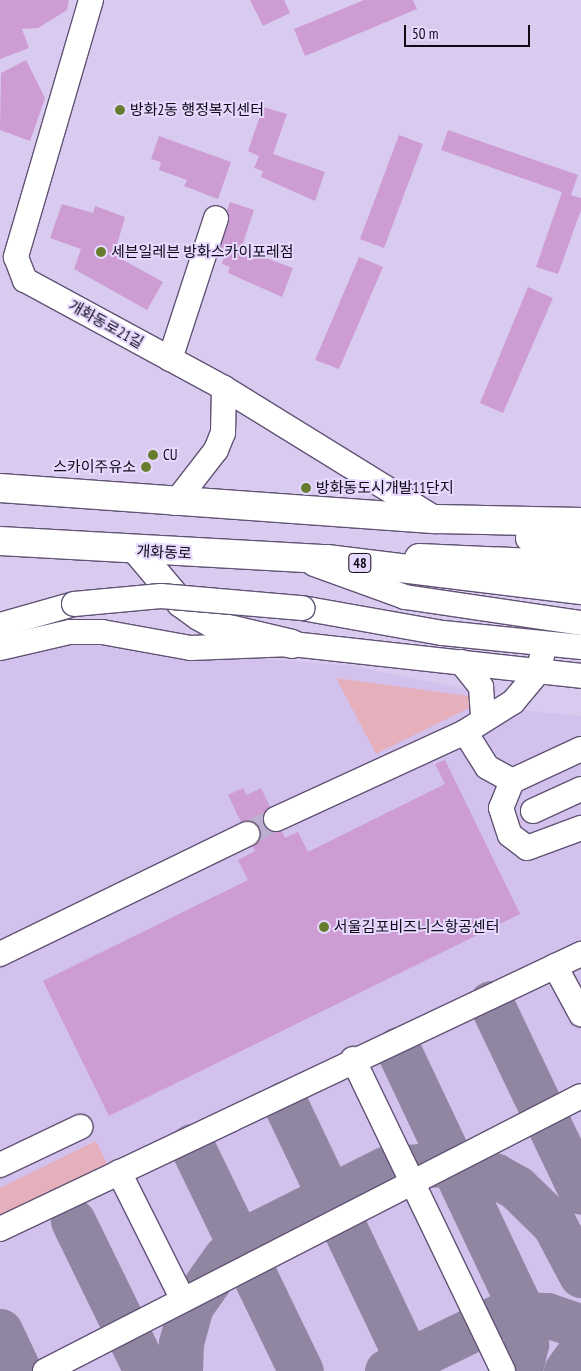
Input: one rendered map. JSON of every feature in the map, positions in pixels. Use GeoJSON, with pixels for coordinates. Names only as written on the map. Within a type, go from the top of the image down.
{"type":"FeatureCollection","features":[{"type":"Feature","properties":{"kind":"main road"},"geometry":{"type":"LineString","coordinates":[[0,488],[175,502],[436,519],[581,522]]}},
{"type":"Feature","properties":{"kind":"main road"},"geometry":{"type":"LineString","coordinates":[[436,519],[500,536],[581,542]]}},
{"type":"Feature","properties":{"kind":"main road","name":"개화동로"},"geometry":{"type":"LineString","coordinates":[[0,541],[137,551],[296,558],[467,557],[581,565]]}},
{"type":"Feature","properties":{"kind":"main road"},"geometry":{"type":"LineString","coordinates":[[137,551],[181,603],[199,616],[217,626],[292,644]]}},
{"type":"Feature","properties":{"kind":"main road","name":"개화동로"},"geometry":{"type":"LineString","coordinates":[[327,559],[581,590]]}},
{"type":"Feature","properties":{"kind":"street","name":"개화동로21길"},"geometry":{"type":"LineString","coordinates":[[91,0],[16,257],[25,280],[224,388],[436,519]]}},
{"type":"Feature","properties":{"kind":"street"},"geometry":{"type":"LineString","coordinates":[[170,359],[216,218]]}},
{"type":"Feature","properties":{"kind":"street"},"geometry":{"type":"LineString","coordinates":[[175,502],[216,450],[223,433],[224,388]]}},
{"type":"Feature","properties":{"kind":"street"},"geometry":{"type":"LineString","coordinates":[[296,558],[405,597],[581,623]]}},
{"type":"Feature","properties":{"kind":"street"},"geometry":{"type":"LineString","coordinates":[[0,625],[74,604],[161,596],[302,608],[442,633],[581,646]]}},
{"type":"Feature","properties":{"kind":"street"},"geometry":{"type":"LineString","coordinates":[[0,648],[70,632],[102,632],[210,649],[292,644],[581,676]]}},
{"type":"Feature","properties":{"kind":"street"},"geometry":{"type":"LineString","coordinates":[[276,819],[474,725],[512,702],[538,672],[545,644]]}},
{"type":"Feature","properties":{"kind":"street"},"geometry":{"type":"LineString","coordinates":[[461,662],[481,687],[474,725],[487,768],[512,781]]}},
{"type":"Feature","properties":{"kind":"street"},"geometry":{"type":"LineString","coordinates":[[581,749],[512,781],[502,814],[520,845],[533,849],[581,828]]}},
{"type":"Feature","properties":{"kind":"street"},"geometry":{"type":"LineString","coordinates":[[533,811],[572,794],[546,765]]}},
{"type":"Feature","properties":{"kind":"street"},"geometry":{"type":"LineString","coordinates":[[0,954],[247,834]]}},
{"type":"Feature","properties":{"kind":"street"},"geometry":{"type":"LineString","coordinates":[[0,1229],[353,1059],[581,954]]}},
{"type":"Feature","properties":{"kind":"street"},"geometry":{"type":"LineString","coordinates":[[555,966],[581,1014]]}},
{"type":"Feature","properties":{"kind":"street"},"geometry":{"type":"LineString","coordinates":[[353,1059],[503,1371]]}},
{"type":"Feature","properties":{"kind":"street"},"geometry":{"type":"LineString","coordinates":[[45,1371],[581,1096]]}},
{"type":"Feature","properties":{"kind":"street"},"geometry":{"type":"LineString","coordinates":[[0,1165],[80,1127]]}},
{"type":"Feature","properties":{"kind":"street"},"geometry":{"type":"LineString","coordinates":[[119,1172],[183,1300]]}},
{"type":"Feature","properties":{"kind":"shaded area"},"geometry":{"type":"Polygon","coordinates":[[[61,643],[352,666],[466,689],[528,711],[581,716],[581,1371],[0,1371],[0,658],[61,643]]]}},
{"type":"Feature","properties":{"kind":"shaded area"},"geometry":{"type":"Polygon","coordinates":[[[336,678],[469,696],[473,706],[376,754],[336,678]]]}},
{"type":"Feature","properties":{"kind":"shaded area"},"geometry":{"type":"Polygon","coordinates":[[[96,1141],[111,1172],[0,1226],[0,1188],[96,1141]]]}},
{"type":"Feature","properties":{"kind":"building"},"geometry":{"type":"Polygon","coordinates":[[[0,0],[69,0],[67,10],[38,28],[22,29],[29,48],[0,59],[0,0]]]}},
{"type":"Feature","properties":{"kind":"building"},"geometry":{"type":"Polygon","coordinates":[[[250,0],[284,0],[290,13],[263,26],[250,0]]]}},
{"type":"Feature","properties":{"kind":"building"},"geometry":{"type":"Polygon","coordinates":[[[364,0],[413,0],[417,9],[305,56],[294,29],[364,0]]]}},
{"type":"Feature","properties":{"kind":"building"},"geometry":{"type":"Polygon","coordinates":[[[26,60],[45,98],[30,141],[0,130],[1,73],[26,60]]]}},
{"type":"Feature","properties":{"kind":"building"},"geometry":{"type":"Polygon","coordinates":[[[263,107],[287,114],[273,154],[325,172],[315,201],[261,177],[263,171],[254,168],[259,156],[248,151],[263,107]]]}},
{"type":"Feature","properties":{"kind":"building"},"geometry":{"type":"Polygon","coordinates":[[[448,130],[578,175],[571,195],[581,198],[581,210],[558,274],[536,267],[562,192],[441,150],[448,130]]]}},
{"type":"Feature","properties":{"kind":"building"},"geometry":{"type":"Polygon","coordinates":[[[399,135],[423,144],[384,248],[360,239],[399,135]]]}},
{"type":"Feature","properties":{"kind":"building"},"geometry":{"type":"Polygon","coordinates":[[[159,136],[231,162],[218,199],[184,186],[187,180],[159,170],[161,162],[151,159],[159,136]]]}},
{"type":"Feature","properties":{"kind":"building"},"geometry":{"type":"Polygon","coordinates":[[[230,202],[254,210],[241,249],[293,268],[282,297],[228,273],[230,267],[222,264],[226,251],[215,247],[230,202]]]}},
{"type":"Feature","properties":{"kind":"building"},"geometry":{"type":"Polygon","coordinates":[[[62,204],[93,213],[95,206],[125,217],[114,255],[163,282],[147,310],[74,269],[81,249],[50,238],[62,204]]]}},
{"type":"Feature","properties":{"kind":"building"},"geometry":{"type":"Polygon","coordinates":[[[359,257],[383,267],[339,369],[315,360],[359,257]]]}},
{"type":"Feature","properties":{"kind":"building"},"geometry":{"type":"Polygon","coordinates":[[[528,287],[553,298],[503,413],[480,403],[528,287]]]}},
{"type":"Feature","properties":{"kind":"building","name":"서울김포비즈니스항공센터"},"geometry":{"type":"Polygon","coordinates":[[[445,760],[520,914],[109,1116],[43,981],[248,880],[238,860],[255,851],[228,795],[243,788],[247,795],[261,788],[285,838],[298,832],[308,852],[445,784],[435,764],[445,760]]]}},
{"type":"Feature","properties":{"kind":"taxiway"},"geometry":{"type":"LineString","coordinates":[[491,1003],[581,1192]]}},
{"type":"Feature","properties":{"kind":"taxiway"},"geometry":{"type":"LineString","coordinates":[[398,1049],[523,1313],[526,1344],[520,1371]]}},
{"type":"Feature","properties":{"kind":"taxiway"},"geometry":{"type":"LineString","coordinates":[[285,1103],[413,1371]]}},
{"type":"Feature","properties":{"kind":"taxiway"},"geometry":{"type":"LineString","coordinates":[[192,1146],[301,1371]]}},
{"type":"Feature","properties":{"kind":"taxiway"},"geometry":{"type":"LineString","coordinates":[[180,1371],[181,1343],[191,1306],[225,1258],[245,1239],[385,1169],[452,1163],[494,1175],[517,1188],[554,1224],[581,1275]]}},
{"type":"Feature","properties":{"kind":"taxiway"},"geometry":{"type":"LineString","coordinates":[[73,1221],[146,1371]]}},
{"type":"Feature","properties":{"kind":"taxiway"},"geometry":{"type":"LineString","coordinates":[[387,1371],[504,1314],[547,1315],[581,1327]]}},
{"type":"Feature","properties":{"kind":"taxiway"},"geometry":{"type":"LineString","coordinates":[[0,1331],[19,1371]]}},
{"type":"Feature","properties":{"kind":"taxiway"},"geometry":{"type":"LineString","coordinates":[[566,1371],[581,1350]]}},
{"type":"Feature","properties":{"kind":"tunnel"},"geometry":{"type":"LineString","coordinates":[[247,834],[276,819]]}},
{"type":"Feature","properties":{"kind":"place","name":"방화2동 행정복지센터"},"geometry":{"type":"Point","coordinates":[120,110]}},
{"type":"Feature","properties":{"kind":"place","name":"세븐일레븐 방화스카이포레점"},"geometry":{"type":"Point","coordinates":[101,252]}},
{"type":"Feature","properties":{"kind":"place","name":"CU"},"geometry":{"type":"Point","coordinates":[153,455]}},
{"type":"Feature","properties":{"kind":"place","name":"스카이주유소"},"geometry":{"type":"Point","coordinates":[146,467]}},
{"type":"Feature","properties":{"kind":"place","name":"방화동도시개발11단지"},"geometry":{"type":"Point","coordinates":[306,488]}},
{"type":"Feature","properties":{"kind":"place","name":"서울김포비즈니스항공센터"},"geometry":{"type":"Point","coordinates":[324,927]}}]}
